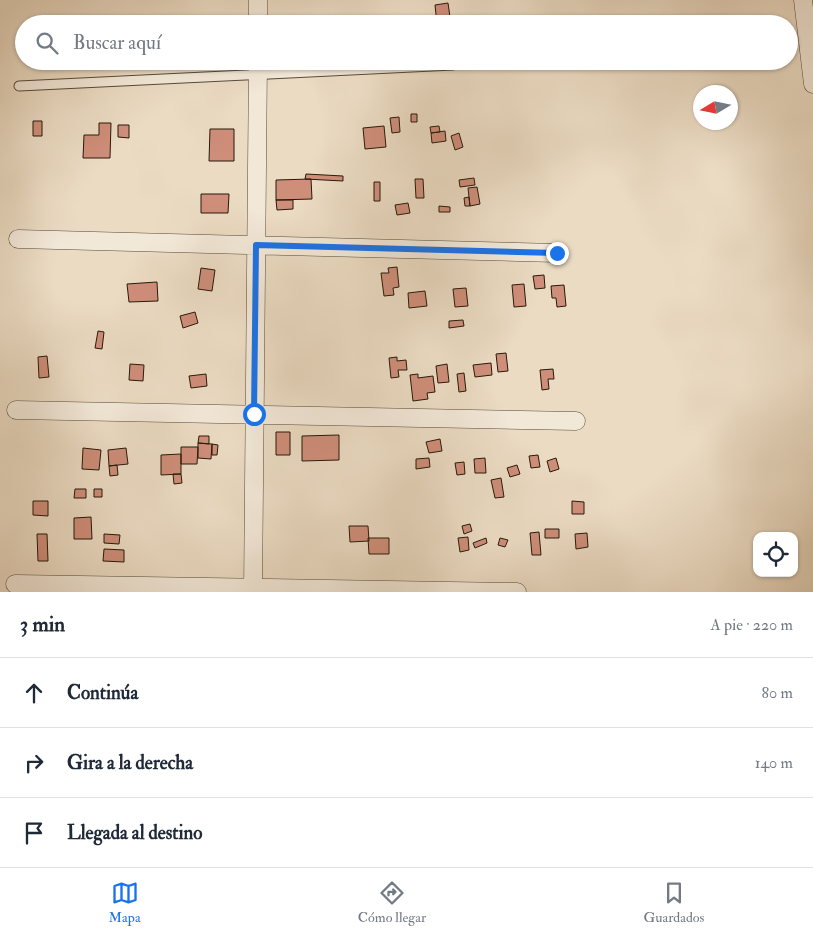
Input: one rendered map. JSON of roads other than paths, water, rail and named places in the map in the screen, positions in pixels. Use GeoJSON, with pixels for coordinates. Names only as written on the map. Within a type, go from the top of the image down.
{"type":"FeatureCollection","features":[{"type":"Feature","properties":{"kind":"street"},"geometry":{"type":"LineString","coordinates":[[258,0],[258,15]]}},
{"type":"Feature","properties":{"kind":"street"},"geometry":{"type":"LineString","coordinates":[[807,10],[813,84]]}},
{"type":"Feature","properties":{"kind":"street"},"geometry":{"type":"LineString","coordinates":[[253,590],[258,70]]}},
{"type":"Feature","properties":{"kind":"street"},"geometry":{"type":"LineString","coordinates":[[18,239],[557,253]]}},
{"type":"Feature","properties":{"kind":"street"},"geometry":{"type":"LineString","coordinates":[[16,410],[576,421]]}},
{"type":"Feature","properties":{"kind":"street"},"geometry":{"type":"LineString","coordinates":[[15,584],[253,590],[517,592]]}},
{"type":"Feature","properties":{"kind":"lane"},"geometry":{"type":"LineString","coordinates":[[19,86],[231,70]]}}]}
